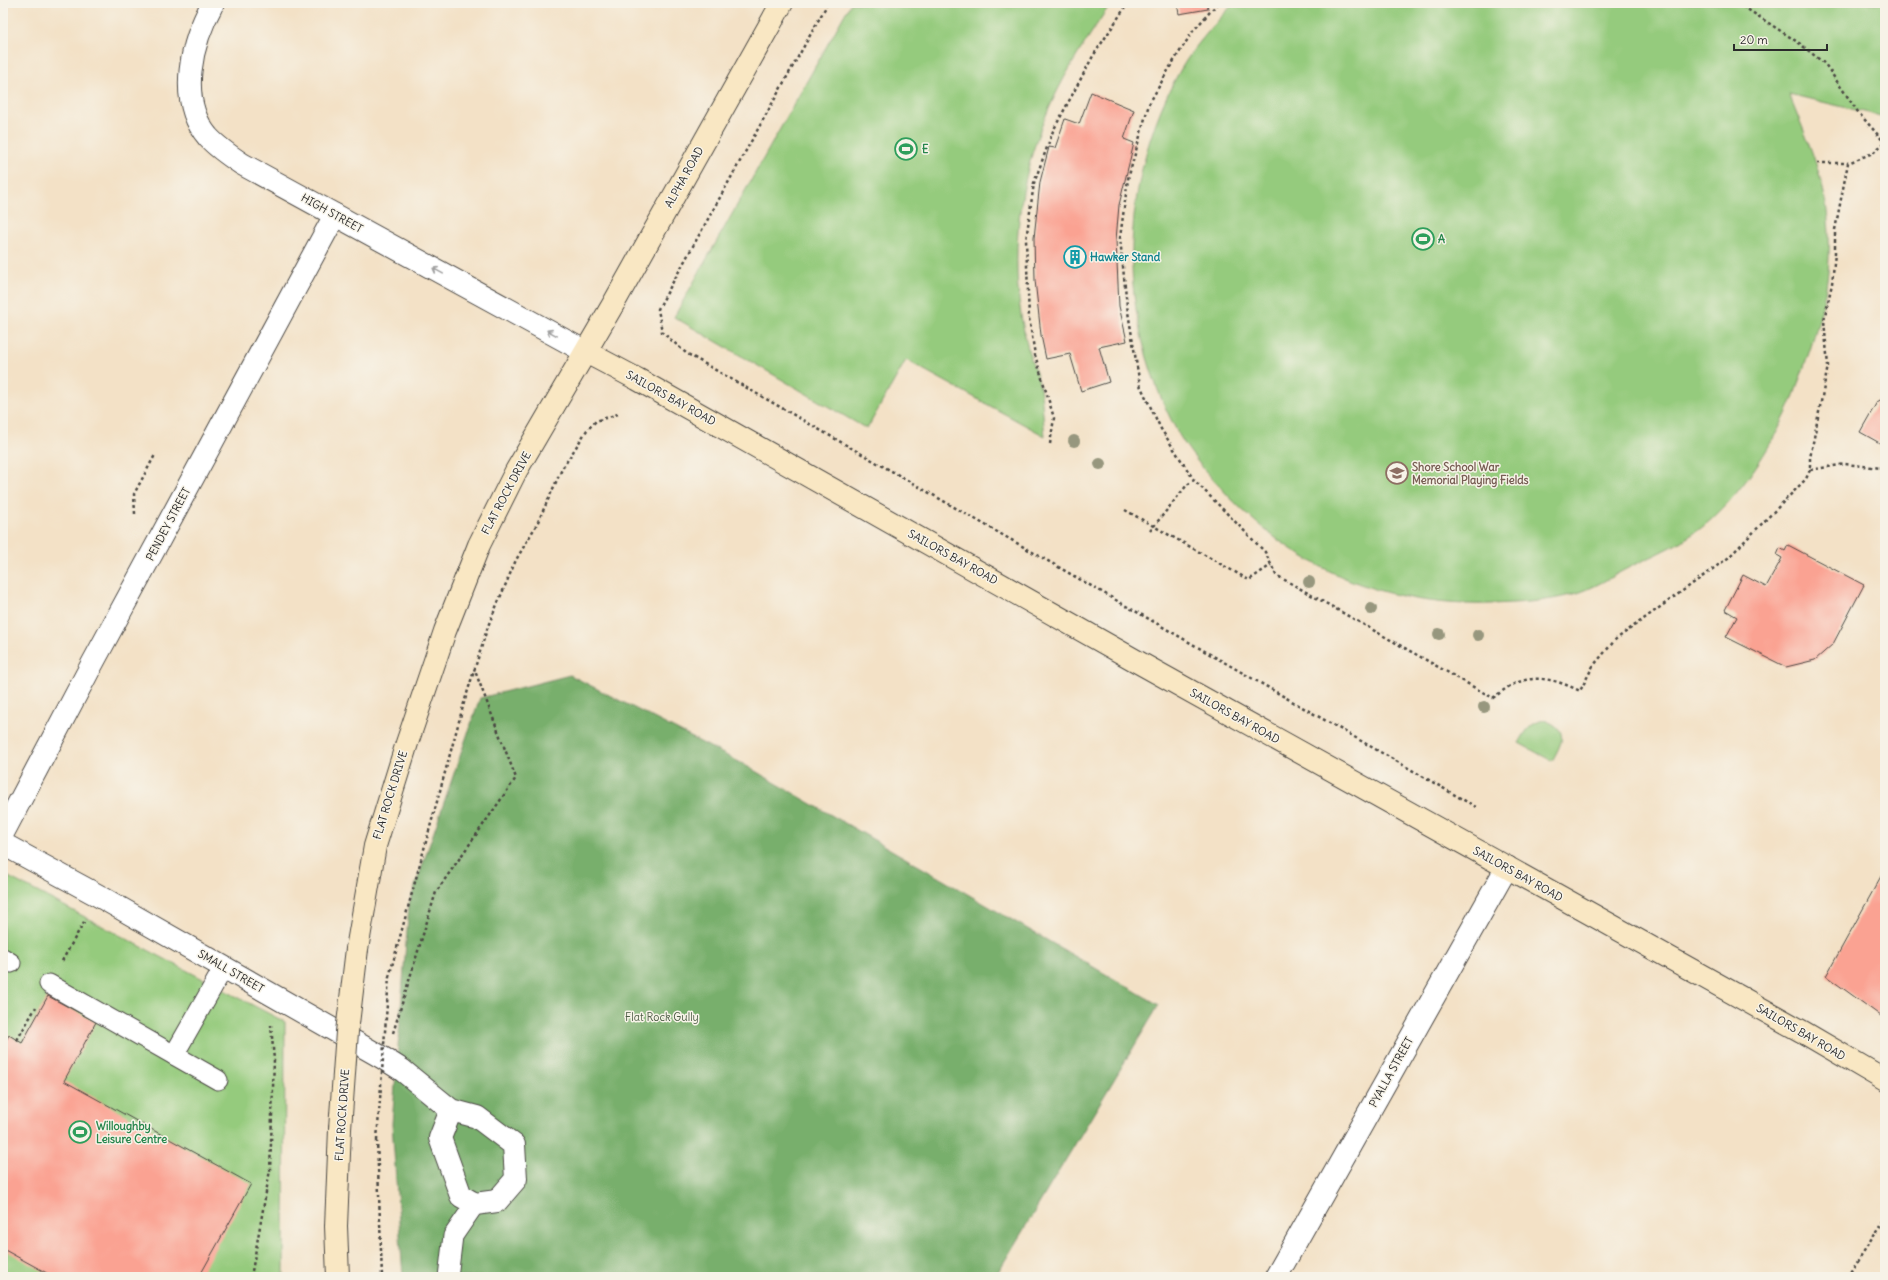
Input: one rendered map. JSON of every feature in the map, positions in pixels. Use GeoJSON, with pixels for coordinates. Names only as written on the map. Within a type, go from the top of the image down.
{"type":"FeatureCollection","features":[{"type":"Feature","properties":{"kind":"street","name":"HIGH STREET"},"geometry":{"type":"LineString","coordinates":[[213,3],[197,38],[190,80],[191,98],[197,118],[208,136],[222,150],[242,164],[586,352]]}},
{"type":"Feature","properties":{"kind":"street","name":"ALPHA ROAD"},"geometry":{"type":"LineString","coordinates":[[586,352],[782,3]]}},
{"type":"Feature","properties":{"kind":"street","name":"PENDEY STREET"},"geometry":{"type":"LineString","coordinates":[[3,833],[94,661],[335,215]]}},
{"type":"Feature","properties":{"kind":"street","name":"SAILORS BAY ROAD"},"geometry":{"type":"LineString","coordinates":[[586,352],[637,379],[1124,654],[1803,1032],[1885,1080]]}},
{"type":"Feature","properties":{"kind":"street","name":"FLAT ROCK DRIVE"},"geometry":{"type":"LineString","coordinates":[[338,1277],[336,1226],[340,1129],[347,1032],[357,949],[375,846],[406,743],[445,631],[482,538],[516,471],[586,352]]}},
{"type":"Feature","properties":{"kind":"street","name":"SMALL STREET"},"geometry":{"type":"LineString","coordinates":[[3,844],[224,967],[402,1070],[451,1110],[477,1117],[514,1145],[516,1179],[497,1201],[475,1204]]}},
{"type":"Feature","properties":{"kind":"street","name":"PYALLA STREET"},"geometry":{"type":"LineString","coordinates":[[1276,1277],[1506,867]]}},
{"type":"Feature","properties":{"kind":"street"},"geometry":{"type":"LineString","coordinates":[[451,1110],[440,1138],[461,1196],[475,1204]]}},
{"type":"Feature","properties":{"kind":"lane"},"geometry":{"type":"LineString","coordinates":[[174,1055],[224,967]]}},
{"type":"Feature","properties":{"kind":"lane"},"geometry":{"type":"LineString","coordinates":[[49,984],[218,1080]]}},
{"type":"Feature","properties":{"kind":"lane"},"geometry":{"type":"LineString","coordinates":[[448,1277],[453,1236],[475,1204]]}},
{"type":"Feature","properties":{"kind":"path"},"geometry":{"type":"LineString","coordinates":[[828,3],[658,310],[662,332],[686,353],[1476,807]]}},
{"type":"Feature","properties":{"kind":"path"},"geometry":{"type":"LineString","coordinates":[[1050,444],[1054,418],[1035,355],[1029,318],[1026,240],[1034,183],[1057,124],[1093,56],[1128,3]]}},
{"type":"Feature","properties":{"kind":"path"},"geometry":{"type":"LineString","coordinates":[[1218,3],[1193,31],[1170,67],[1150,104],[1128,179],[1120,238],[1127,306],[1140,385],[1161,429],[1194,480],[1265,552],[1276,575],[1493,698],[1514,684],[1535,678],[1559,682],[1580,691],[1593,666],[1616,639],[1728,558],[1806,479],[1810,470],[1810,458],[1828,366],[1824,320],[1832,284],[1835,253],[1835,230],[1848,163]]}},
{"type":"Feature","properties":{"kind":"path"},"geometry":{"type":"LineString","coordinates":[[1738,3],[1799,43],[1825,64],[1858,112],[1885,142],[1873,153],[1848,163],[1817,162]]}},
{"type":"Feature","properties":{"kind":"path"},"geometry":{"type":"LineString","coordinates":[[382,1277],[377,1140],[389,977],[474,670],[488,626],[504,587],[562,469],[587,430],[596,421],[618,414]]}},
{"type":"Feature","properties":{"kind":"path"},"geometry":{"type":"LineString","coordinates":[[135,514],[134,494],[155,455]]}},
{"type":"Feature","properties":{"kind":"path"},"geometry":{"type":"LineString","coordinates":[[1810,470],[1845,464],[1881,468],[1885,466]]}},
{"type":"Feature","properties":{"kind":"path"},"geometry":{"type":"LineString","coordinates":[[1150,531],[1187,485],[1194,480]]}},
{"type":"Feature","properties":{"kind":"path"},"geometry":{"type":"LineString","coordinates":[[1125,510],[1249,580],[1271,566]]}},
{"type":"Feature","properties":{"kind":"path"},"geometry":{"type":"LineString","coordinates":[[393,1032],[436,892],[516,778],[474,670]]}},
{"type":"Feature","properties":{"kind":"path"},"geometry":{"type":"LineString","coordinates":[[251,1277],[270,1170],[274,1060],[268,992]]}},
{"type":"Feature","properties":{"kind":"path"},"geometry":{"type":"LineString","coordinates":[[1847,1277],[1885,1219]]}},
{"type":"Feature","properties":{"kind":"green space"},"geometry":{"type":"Polygon","coordinates":[[[851,3],[1111,3],[1072,64],[1052,102],[1041,127],[1033,153],[1021,206],[1017,260],[1018,288],[1021,315],[1029,353],[1040,388],[1045,436],[906,360],[867,429],[674,317],[851,3]]]}},
{"type":"Feature","properties":{"kind":"green space"},"geometry":{"type":"Polygon","coordinates":[[[1234,3],[1885,3],[1885,117],[1789,94],[1812,151],[1825,196],[1829,234],[1828,276],[1814,337],[1786,414],[1767,449],[1744,484],[1716,515],[1701,528],[1678,543],[1581,592],[1564,597],[1532,602],[1489,604],[1450,603],[1412,598],[1376,589],[1342,577],[1309,560],[1278,540],[1249,516],[1221,488],[1198,462],[1183,441],[1170,419],[1157,388],[1147,357],[1136,309],[1132,249],[1134,217],[1139,186],[1155,124],[1181,69],[1206,35],[1234,3]]]}},
{"type":"Feature","properties":{"kind":"green space","name":"Flat Rock Gully"},"geometry":{"type":"Polygon","coordinates":[[[570,675],[743,764],[1159,1005],[995,1277],[403,1277],[392,1124],[409,904],[480,698],[570,675]]]}},
{"type":"Feature","properties":{"kind":"green space"},"geometry":{"type":"Polygon","coordinates":[[[1544,720],[1558,728],[1562,737],[1559,748],[1552,761],[1519,743],[1526,731],[1532,725],[1544,720]]]}},
{"type":"Feature","properties":{"kind":"green space"},"geometry":{"type":"Polygon","coordinates":[[[3,874],[285,1022],[284,1277],[3,1277],[3,874]]]}},
{"type":"Feature","properties":{"kind":"building"},"geometry":{"type":"Polygon","coordinates":[[[1177,3],[1207,3],[1208,9],[1179,14],[1177,3]]]}},
{"type":"Feature","properties":{"kind":"building","name":"Hawker Stand"},"geometry":{"type":"Polygon","coordinates":[[[1091,92],[1134,110],[1124,139],[1134,143],[1119,205],[1116,240],[1119,306],[1127,341],[1099,347],[1109,382],[1081,391],[1070,354],[1046,359],[1041,335],[1035,280],[1034,238],[1040,182],[1049,147],[1055,148],[1065,119],[1079,124],[1091,92]]]}},
{"type":"Feature","properties":{"kind":"building"},"geometry":{"type":"Polygon","coordinates":[[[1885,397],[1885,446],[1860,432],[1877,402],[1885,397]]]}},
{"type":"Feature","properties":{"kind":"building"},"geometry":{"type":"Polygon","coordinates":[[[1788,545],[1864,585],[1833,644],[1815,660],[1786,667],[1726,637],[1737,617],[1725,610],[1743,575],[1766,587],[1782,558],[1777,555],[1780,548],[1785,551],[1788,545]]]}},
{"type":"Feature","properties":{"kind":"building"},"geometry":{"type":"Polygon","coordinates":[[[1885,869],[1885,1019],[1826,976],[1885,869]]]}},
{"type":"Feature","properties":{"kind":"building","name":"Willoughby Leisure Centre"},"geometry":{"type":"Polygon","coordinates":[[[48,996],[96,1022],[64,1081],[251,1184],[199,1277],[54,1277],[3,1249],[3,1045],[9,1035],[22,1043],[48,996]]]}},
{"type":"Feature","properties":{"kind":"place","name":"E"},"geometry":{"type":"Point","coordinates":[906,149]}},
{"type":"Feature","properties":{"kind":"place","name":"A"},"geometry":{"type":"Point","coordinates":[1423,239]}},
{"type":"Feature","properties":{"kind":"place","name":"Hawker Stand"},"geometry":{"type":"Point","coordinates":[1075,257]}},
{"type":"Feature","properties":{"kind":"place","name":"Shore School War Memorial Playing Fields"},"geometry":{"type":"Point","coordinates":[1397,473]}},
{"type":"Feature","properties":{"kind":"place","name":"Willoughby Leisure Centre"},"geometry":{"type":"Point","coordinates":[80,1132]}}]}
